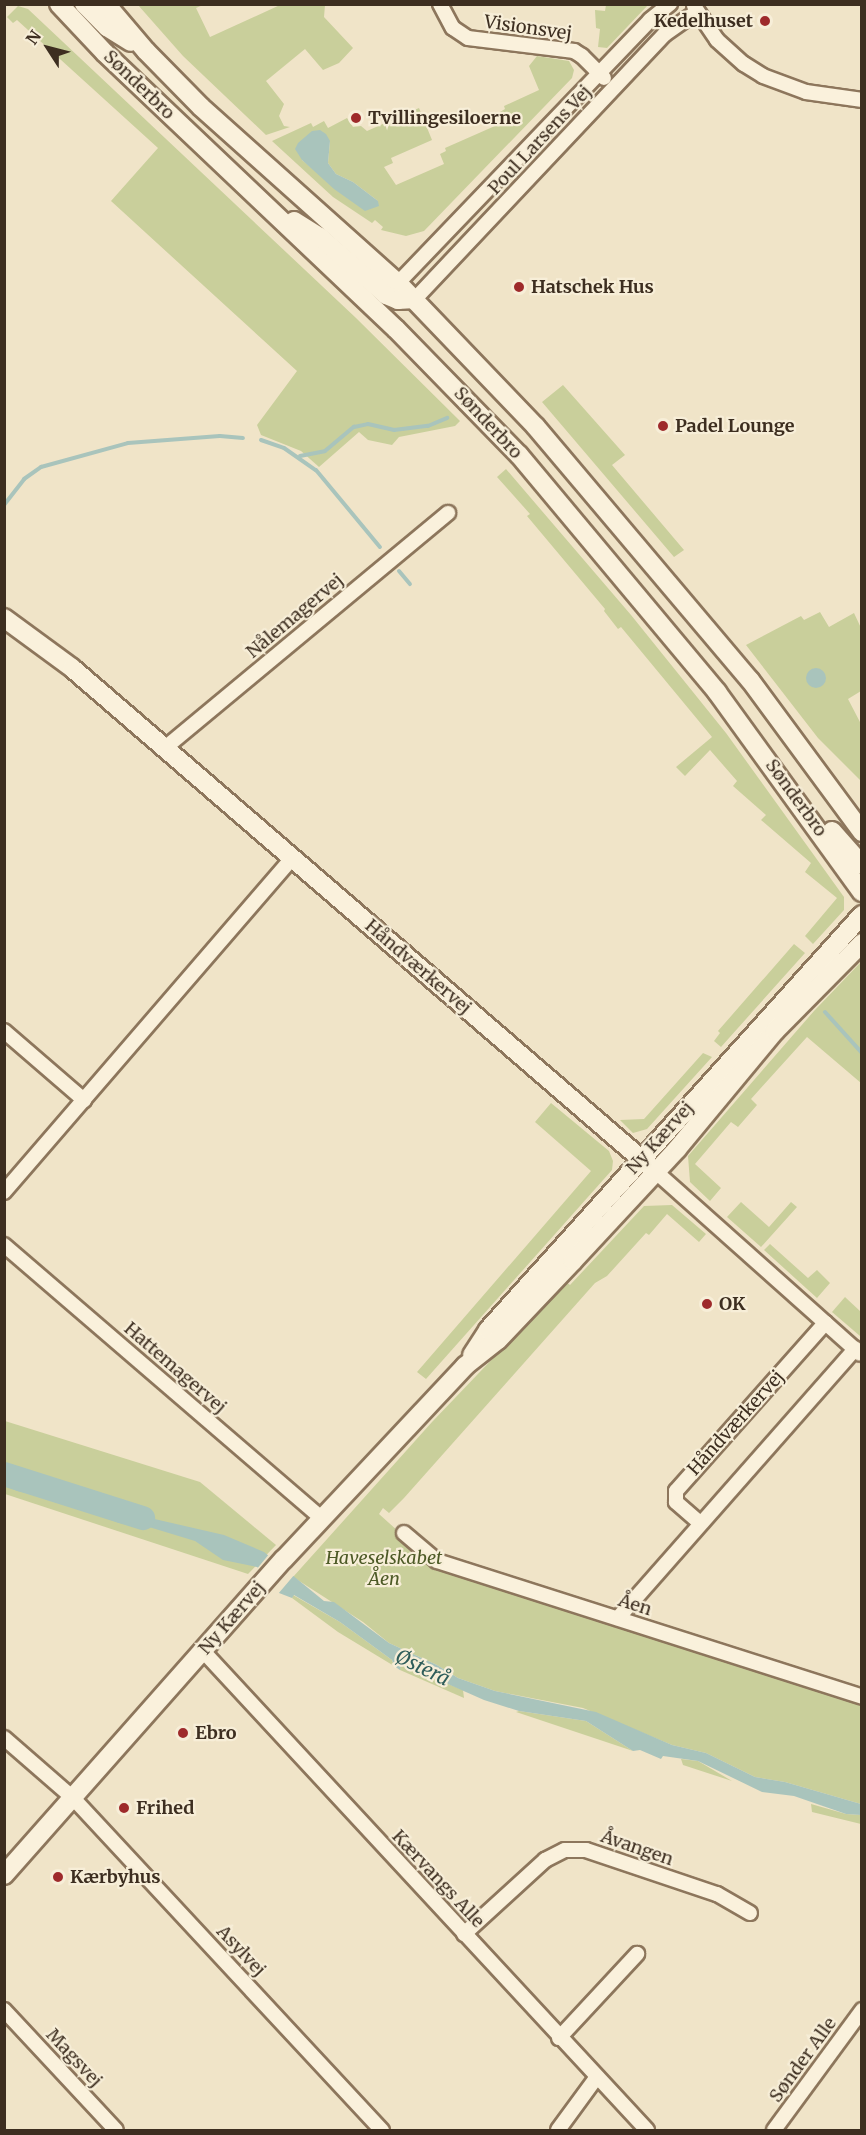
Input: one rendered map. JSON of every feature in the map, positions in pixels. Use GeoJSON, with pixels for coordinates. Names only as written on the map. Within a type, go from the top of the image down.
{"type":"FeatureCollection","features":[{"type":"Feature","properties":{"kind":"street","name":"Sønderbro"},"geometry":{"type":"LineString","coordinates":[[59,4],[105,53],[396,329],[519,455],[669,633],[756,744],[861,892]]}},
{"type":"Feature","properties":{"kind":"street"},"geometry":{"type":"LineString","coordinates":[[84,4],[107,27],[146,51]]}},
{"type":"Feature","properties":{"kind":"street","name":"Sønderbro"},"geometry":{"type":"LineString","coordinates":[[106,4],[146,51],[201,107],[395,290],[415,299],[536,427],[689,606],[770,706],[861,832]]}},
{"type":"Feature","properties":{"kind":"street","name":"Visionsvej"},"geometry":{"type":"LineString","coordinates":[[440,4],[453,28],[468,38],[574,51],[600,73],[613,88]]}},
{"type":"Feature","properties":{"kind":"street","name":"Poul Larsens Vej"},"geometry":{"type":"LineString","coordinates":[[395,290],[650,20],[670,4]]}},
{"type":"Feature","properties":{"kind":"street"},"geometry":{"type":"LineString","coordinates":[[695,8],[727,50],[763,76],[806,92],[861,100]]}},
{"type":"Feature","properties":{"kind":"street","name":"Poul Larsens Vej"},"geometry":{"type":"LineString","coordinates":[[415,299],[613,88],[665,34],[695,8]]}},
{"type":"Feature","properties":{"kind":"street"},"geometry":{"type":"LineString","coordinates":[[262,201],[320,237],[395,290],[391,310],[396,329]]}},
{"type":"Feature","properties":{"kind":"street","name":"Nålemagervej"},"geometry":{"type":"LineString","coordinates":[[165,748],[448,513]]}},
{"type":"Feature","properties":{"kind":"street","name":"Håndværkervej"},"geometry":{"type":"LineString","coordinates":[[4,618],[72,668],[656,1172],[858,1352],[700,1523],[618,1618]]}},
{"type":"Feature","properties":{"kind":"street"},"geometry":{"type":"LineString","coordinates":[[756,744],[861,865]]}},
{"type":"Feature","properties":{"kind":"street"},"geometry":{"type":"LineString","coordinates":[[4,1192],[292,858]]}},
{"type":"Feature","properties":{"kind":"street","name":"Ny Kærvej"},"geometry":{"type":"LineString","coordinates":[[465,1366],[488,1330],[861,915]]}},
{"type":"Feature","properties":{"kind":"street","name":"Ny Kærvej"},"geometry":{"type":"LineString","coordinates":[[4,1875],[284,1559],[465,1366],[498,1340],[656,1172],[775,1031],[861,942]]}},
{"type":"Feature","properties":{"kind":"street"},"geometry":{"type":"LineString","coordinates":[[4,1031],[84,1100]]}},
{"type":"Feature","properties":{"kind":"street","name":"Hattemagervej"},"geometry":{"type":"LineString","coordinates":[[4,1245],[322,1519]]}},
{"type":"Feature","properties":{"kind":"street","name":"Håndværkervej"},"geometry":{"type":"LineString","coordinates":[[700,1523],[676,1502],[676,1491],[825,1323]]}},
{"type":"Feature","properties":{"kind":"street","name":"Åen"},"geometry":{"type":"LineString","coordinates":[[404,1533],[437,1561],[861,1697]]}},
{"type":"Feature","properties":{"kind":"street","name":"Kærvangs Alle"},"geometry":{"type":"LineString","coordinates":[[203,1651],[596,2078],[647,2130]]}},
{"type":"Feature","properties":{"kind":"street","name":"Asylvej"},"geometry":{"type":"LineString","coordinates":[[4,1738],[73,1798],[382,2130]]}},
{"type":"Feature","properties":{"kind":"street","name":"Åvangen"},"geometry":{"type":"LineString","coordinates":[[464,1934],[545,1860],[565,1850],[586,1850],[706,1891],[750,1913]]}},
{"type":"Feature","properties":{"kind":"street"},"geometry":{"type":"LineString","coordinates":[[559,2038],[637,1954]]}},
{"type":"Feature","properties":{"kind":"street","name":"Magsvej"},"geometry":{"type":"LineString","coordinates":[[4,2010],[116,2130]]}},
{"type":"Feature","properties":{"kind":"street","name":"Sønder Alle"},"geometry":{"type":"LineString","coordinates":[[774,2130],[861,2010]]}},
{"type":"Feature","properties":{"kind":"street"},"geometry":{"type":"LineString","coordinates":[[558,2130],[596,2078]]}},
{"type":"Feature","properties":{"kind":"green space"},"geometry":{"type":"Polygon","coordinates":[[[138,5],[203,5],[196,8],[210,37],[280,5],[325,5],[324,17],[353,48],[339,63],[323,70],[305,49],[266,81],[284,104],[279,116],[284,126],[290,127],[266,135],[183,56],[138,5]]]}},
{"type":"Feature","properties":{"kind":"green space"},"geometry":{"type":"Polygon","coordinates":[[[606,5],[648,5],[607,48],[598,47],[600,29],[596,28],[595,10],[605,11],[606,5]]]}},
{"type":"Feature","properties":{"kind":"green space"},"geometry":{"type":"Polygon","coordinates":[[[18,6],[28,9],[356,318],[460,421],[455,426],[399,437],[392,445],[368,440],[359,432],[319,467],[301,451],[261,435],[257,425],[297,371],[111,201],[158,148],[17,20],[13,23],[7,17],[18,6]]]}},
{"type":"Feature","properties":{"kind":"green space"},"geometry":{"type":"Polygon","coordinates":[[[537,56],[569,61],[574,70],[572,78],[424,231],[406,236],[381,230],[383,227],[375,220],[372,223],[333,197],[272,141],[311,123],[313,127],[324,121],[328,128],[347,118],[353,127],[361,126],[367,131],[419,108],[432,140],[391,158],[393,163],[384,167],[396,185],[444,164],[440,154],[446,151],[445,148],[504,122],[500,112],[505,109],[504,106],[539,90],[529,66],[537,56]],[[330,141],[302,160],[314,170],[378,201],[353,182],[336,174],[328,163],[330,141]]]}},
{"type":"Feature","properties":{"kind":"green space"},"geometry":{"type":"Polygon","coordinates":[[[563,385],[625,455],[612,465],[684,550],[674,557],[542,402],[563,385]]]}},
{"type":"Feature","properties":{"kind":"green space"},"geometry":{"type":"Polygon","coordinates":[[[506,469],[631,615],[726,733],[844,897],[844,910],[813,944],[805,936],[837,898],[805,872],[811,863],[761,820],[766,815],[733,786],[737,781],[710,750],[685,776],[676,767],[712,737],[621,627],[618,629],[604,611],[605,609],[527,516],[530,514],[497,477],[506,469]]]}},
{"type":"Feature","properties":{"kind":"green space"},"geometry":{"type":"Polygon","coordinates":[[[820,612],[829,627],[854,613],[861,628],[861,691],[848,699],[861,724],[861,781],[818,738],[746,645],[801,616],[804,620],[820,612]]]}},
{"type":"Feature","properties":{"kind":"green space"},"geometry":{"type":"Polygon","coordinates":[[[794,944],[805,953],[721,1047],[714,1041],[720,1033],[718,1031],[794,944]]]}},
{"type":"Feature","properties":{"kind":"green space"},"geometry":{"type":"Polygon","coordinates":[[[861,962],[861,1083],[807,1037],[751,1099],[757,1105],[738,1127],[731,1122],[695,1164],[721,1188],[710,1201],[690,1182],[688,1156],[814,1011],[861,962]]]}},
{"type":"Feature","properties":{"kind":"green space"},"geometry":{"type":"Polygon","coordinates":[[[703,1053],[712,1057],[647,1129],[633,1133],[620,1120],[644,1119],[703,1053]]]}},
{"type":"Feature","properties":{"kind":"green space"},"geometry":{"type":"Polygon","coordinates":[[[551,1103],[609,1151],[613,1161],[612,1170],[426,1379],[417,1372],[591,1171],[535,1122],[551,1103]]]}},
{"type":"Feature","properties":{"kind":"green space"},"geometry":{"type":"Polygon","coordinates":[[[741,1202],[769,1227],[791,1202],[797,1207],[761,1247],[727,1217],[741,1202]]]}},
{"type":"Feature","properties":{"kind":"green space","name":"Haveselskabet Åen"},"geometry":{"type":"Polygon","coordinates":[[[672,1205],[706,1234],[699,1242],[667,1214],[649,1235],[646,1233],[607,1276],[595,1283],[404,1498],[389,1513],[383,1508],[379,1514],[418,1549],[732,1663],[861,1705],[861,1804],[785,1782],[755,1777],[706,1753],[672,1745],[583,1708],[495,1691],[458,1678],[437,1665],[389,1643],[363,1622],[293,1577],[432,1422],[566,1282],[570,1285],[644,1206],[672,1205]]]}},
{"type":"Feature","properties":{"kind":"green space"},"geometry":{"type":"Polygon","coordinates":[[[770,1244],[808,1278],[817,1270],[830,1283],[817,1298],[764,1250],[770,1244]]]}},
{"type":"Feature","properties":{"kind":"green space"},"geometry":{"type":"Polygon","coordinates":[[[845,1297],[861,1312],[860,1336],[832,1312],[845,1297]]]}},
{"type":"Feature","properties":{"kind":"green space"},"geometry":{"type":"Polygon","coordinates":[[[5,1421],[200,1482],[276,1545],[248,1574],[5,1494],[5,1421]]]}},
{"type":"Feature","properties":{"kind":"green space"},"geometry":{"type":"Polygon","coordinates":[[[293,1595],[340,1622],[392,1660],[394,1666],[338,1632],[292,1598],[293,1595]]]}},
{"type":"Feature","properties":{"kind":"green space"},"geometry":{"type":"Polygon","coordinates":[[[400,1664],[463,1690],[464,1698],[400,1670],[400,1664]]]}},
{"type":"Feature","properties":{"kind":"green space"},"geometry":{"type":"Polygon","coordinates":[[[516,1712],[586,1721],[633,1751],[516,1712]]]}},
{"type":"Feature","properties":{"kind":"green space"},"geometry":{"type":"Polygon","coordinates":[[[681,1759],[698,1761],[732,1781],[683,1765],[681,1759]]]}},
{"type":"Feature","properties":{"kind":"green space"},"geometry":{"type":"Polygon","coordinates":[[[811,1804],[846,1814],[861,1815],[861,1824],[812,1812],[811,1804]]]}},
{"type":"Feature","properties":{"kind":"water"},"geometry":{"type":"Polygon","coordinates":[[[320,130],[330,141],[328,163],[336,174],[353,182],[378,201],[379,206],[365,211],[334,189],[302,160],[295,149],[298,143],[312,131],[320,130]]]}},
{"type":"Feature","properties":{"kind":"water"},"geometry":{"type":"Polygon","coordinates":[[[816,668],[823,671],[826,678],[823,685],[816,688],[809,685],[806,678],[809,671],[816,668]]]}},
{"type":"Feature","properties":{"kind":"water"},"geometry":{"type":"Polygon","coordinates":[[[4,1475],[67,1491],[111,1509],[224,1535],[264,1552],[324,1601],[334,1602],[389,1643],[437,1665],[458,1678],[495,1691],[596,1712],[672,1745],[706,1753],[755,1777],[785,1782],[861,1804],[861,1815],[846,1814],[794,1796],[762,1792],[698,1761],[663,1756],[661,1759],[640,1750],[633,1751],[586,1721],[519,1711],[484,1700],[401,1664],[400,1670],[394,1666],[392,1660],[340,1622],[294,1595],[292,1598],[279,1593],[275,1583],[257,1567],[223,1560],[195,1541],[149,1527],[119,1523],[69,1503],[17,1491],[5,1486],[4,1475]]]}},
{"type":"Feature","properties":{"kind":"pier"},"geometry":{"type":"Polygon","coordinates":[[[270,1553],[295,1574],[278,1594],[273,1585],[256,1570],[270,1553]]]}},
{"type":"Feature","properties":{"kind":"waterway"},"geometry":{"type":"LineString","coordinates":[[300,456],[325,451],[354,427],[368,424],[394,430],[428,426],[447,418]]}},
{"type":"Feature","properties":{"kind":"waterway"},"geometry":{"type":"LineString","coordinates":[[4,505],[24,479],[41,467],[128,443],[220,436],[243,438]]}},
{"type":"Feature","properties":{"kind":"waterway"},"geometry":{"type":"LineString","coordinates":[[261,440],[284,448],[316,470],[380,547]]}},
{"type":"Feature","properties":{"kind":"waterway"},"geometry":{"type":"LineString","coordinates":[[399,571],[410,584]]}},
{"type":"Feature","properties":{"kind":"waterway"},"geometry":{"type":"LineString","coordinates":[[825,1012],[862,1053]]}},
{"type":"Feature","properties":{"kind":"waterway","name":"Østerå"},"geometry":{"type":"LineString","coordinates":[[4,1474],[143,1518]]}},
{"type":"Feature","properties":{"kind":"place","name":"Kedelhuset"},"geometry":{"type":"Point","coordinates":[765,21]}},
{"type":"Feature","properties":{"kind":"place","name":"Tvillingesiloerne"},"geometry":{"type":"Point","coordinates":[356,118]}},
{"type":"Feature","properties":{"kind":"place","name":"Hatschek Hus"},"geometry":{"type":"Point","coordinates":[519,287]}},
{"type":"Feature","properties":{"kind":"place","name":"Padel Lounge"},"geometry":{"type":"Point","coordinates":[663,426]}},
{"type":"Feature","properties":{"kind":"place","name":"OK"},"geometry":{"type":"Point","coordinates":[707,1304]}},
{"type":"Feature","properties":{"kind":"place","name":"Ebro"},"geometry":{"type":"Point","coordinates":[183,1733]}},
{"type":"Feature","properties":{"kind":"place","name":"Frihed"},"geometry":{"type":"Point","coordinates":[124,1808]}},
{"type":"Feature","properties":{"kind":"place","name":"Kærbyhus"},"geometry":{"type":"Point","coordinates":[58,1877]}}]}
